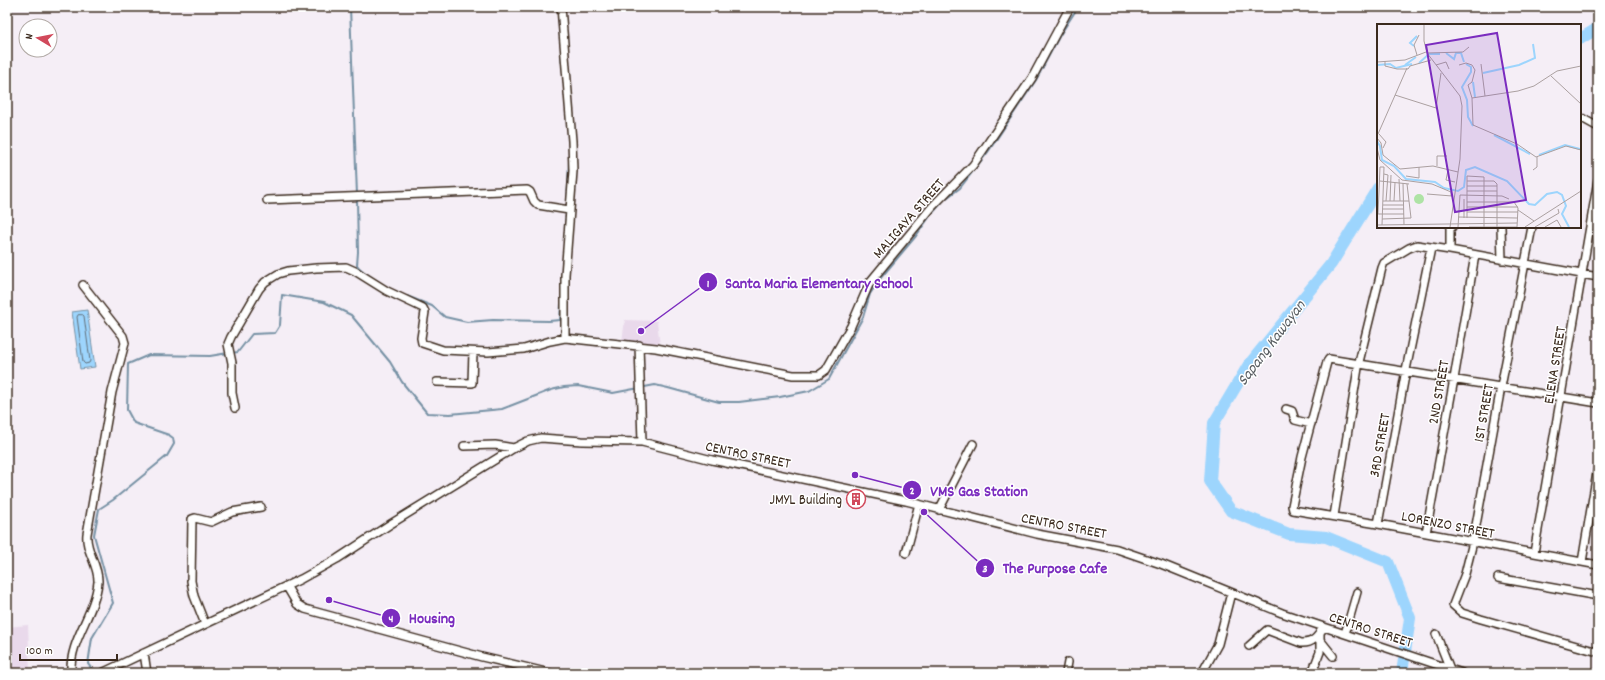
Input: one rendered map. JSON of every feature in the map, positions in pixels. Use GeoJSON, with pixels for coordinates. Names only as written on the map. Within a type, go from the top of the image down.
{"type":"FeatureCollection","features":[{"type":"Feature","properties":{"kind":"street"},"geometry":{"type":"LineString","coordinates":[[561,7],[573,171],[565,274],[565,338]]}},
{"type":"Feature","properties":{"kind":"street","name":"MALIGAYA STREET"},"geometry":{"type":"LineString","coordinates":[[235,408],[232,396],[232,366],[228,341],[259,290],[271,278],[288,271],[316,268],[340,267],[355,271],[387,291],[423,308],[425,312],[421,338],[424,344],[443,350],[473,352],[517,350],[550,340],[565,338],[639,345],[793,374],[814,376],[822,373],[855,318],[864,292],[870,282],[928,211],[972,165],[1032,78],[1070,7]]}},
{"type":"Feature","properties":{"kind":"street"},"geometry":{"type":"LineString","coordinates":[[1581,118],[1598,127]]}},
{"type":"Feature","properties":{"kind":"street","name":"ELENA STREET"},"geometry":{"type":"LineString","coordinates":[[1534,553],[1562,397],[1598,180]]}},
{"type":"Feature","properties":{"kind":"street"},"geometry":{"type":"LineString","coordinates":[[267,200],[527,190],[530,192],[538,206],[570,210]]}},
{"type":"Feature","properties":{"kind":"street"},"geometry":{"type":"LineString","coordinates":[[1450,228],[1450,250]]}},
{"type":"Feature","properties":{"kind":"street"},"geometry":{"type":"LineString","coordinates":[[1500,228],[1502,260]]}},
{"type":"Feature","properties":{"kind":"street","name":"1ST STREET"},"geometry":{"type":"LineString","coordinates":[[1532,228],[1473,542],[1462,585],[1453,605],[1455,608],[1469,615],[1598,652]]}},
{"type":"Feature","properties":{"kind":"street"},"geometry":{"type":"LineString","coordinates":[[1334,516],[1358,362],[1384,263],[1414,245],[1450,250],[1598,277]]}},
{"type":"Feature","properties":{"kind":"street","name":"3RD STREET"},"geometry":{"type":"LineString","coordinates":[[1378,524],[1406,370],[1431,248]]}},
{"type":"Feature","properties":{"kind":"street","name":"2ND STREET"},"geometry":{"type":"LineString","coordinates":[[1426,533],[1475,255]]}},
{"type":"Feature","properties":{"kind":"street"},"geometry":{"type":"LineString","coordinates":[[71,673],[71,656],[92,603],[98,583],[96,571],[87,547],[87,534],[112,392],[125,344],[123,336],[83,285]]}},
{"type":"Feature","properties":{"kind":"street"},"geometry":{"type":"LineString","coordinates":[[639,345],[642,442]]}},
{"type":"Feature","properties":{"kind":"street"},"geometry":{"type":"LineString","coordinates":[[437,382],[472,383],[473,352]]}},
{"type":"Feature","properties":{"kind":"street"},"geometry":{"type":"LineString","coordinates":[[1286,409],[1292,411],[1295,420],[1311,424],[1327,362],[1331,358],[1598,403]]}},
{"type":"Feature","properties":{"kind":"street","name":"LORENZO STREET"},"geometry":{"type":"LineString","coordinates":[[1311,424],[1302,457],[1292,506],[1293,510],[1334,516],[1598,565]]}},
{"type":"Feature","properties":{"kind":"street","name":"CENTRO STREET"},"geometry":{"type":"LineString","coordinates":[[102,673],[287,587],[337,559],[389,524],[514,448],[528,441],[540,438],[591,442],[642,442],[712,460],[919,504],[1030,532],[1117,549],[1156,562],[1322,630],[1345,634],[1462,673]]}},
{"type":"Feature","properties":{"kind":"street"},"geometry":{"type":"LineString","coordinates":[[940,510],[973,444]]}},
{"type":"Feature","properties":{"kind":"street"},"geometry":{"type":"LineString","coordinates":[[464,446],[495,446],[514,448]]}},
{"type":"Feature","properties":{"kind":"street"},"geometry":{"type":"LineString","coordinates":[[1582,562],[1598,467]]}},
{"type":"Feature","properties":{"kind":"street"},"geometry":{"type":"LineString","coordinates":[[906,554],[919,504]]}},
{"type":"Feature","properties":{"kind":"street"},"geometry":{"type":"LineString","coordinates":[[205,624],[194,596],[191,581],[192,519],[195,518],[211,522],[232,512],[261,507]]}},
{"type":"Feature","properties":{"kind":"street"},"geometry":{"type":"LineString","coordinates":[[1498,578],[1598,596]]}},
{"type":"Feature","properties":{"kind":"street"},"geometry":{"type":"LineString","coordinates":[[287,587],[297,604],[305,608],[482,657],[550,673]]}},
{"type":"Feature","properties":{"kind":"street"},"geometry":{"type":"LineString","coordinates":[[1345,634],[1357,592]]}},
{"type":"Feature","properties":{"kind":"street"},"geometry":{"type":"LineString","coordinates":[[1202,673],[1218,644],[1231,593]]}},
{"type":"Feature","properties":{"kind":"street"},"geometry":{"type":"LineString","coordinates":[[1248,646],[1267,630],[1301,643],[1307,643],[1314,641],[1322,630]]}},
{"type":"Feature","properties":{"kind":"street"},"geometry":{"type":"LineString","coordinates":[[1312,673],[1320,652],[1322,630]]}},
{"type":"Feature","properties":{"kind":"street"},"geometry":{"type":"LineString","coordinates":[[1436,634],[1447,668]]}},
{"type":"Feature","properties":{"kind":"street"},"geometry":{"type":"LineString","coordinates":[[1321,641],[1333,656]]}},
{"type":"Feature","properties":{"kind":"street"},"geometry":{"type":"LineString","coordinates":[[144,654],[147,673]]}},
{"type":"Feature","properties":{"kind":"street"},"geometry":{"type":"LineString","coordinates":[[1066,673],[1068,662]]}},
{"type":"Feature","properties":{"kind":"shaded area"},"geometry":{"type":"Polygon","coordinates":[[[625,320],[657,321],[660,346],[622,341],[625,320]]]}},
{"type":"Feature","properties":{"kind":"shaded area"},"geometry":{"type":"Polygon","coordinates":[[[28,625],[30,673],[7,673],[7,627],[28,625]]]}},
{"type":"Feature","properties":{"kind":"water"},"geometry":{"type":"Polygon","coordinates":[[[87,310],[95,367],[80,369],[72,312],[87,310]]]}},
{"type":"Feature","properties":{"kind":"waterway"},"geometry":{"type":"LineString","coordinates":[[350,7],[357,195]]}},
{"type":"Feature","properties":{"kind":"waterway"},"geometry":{"type":"LineString","coordinates":[[232,353],[238,352],[252,334],[275,333],[280,325],[282,295],[324,302],[351,315],[390,362],[402,382],[427,413],[450,414],[502,409],[551,390],[578,386],[613,393],[655,385],[719,402],[739,402],[780,397],[809,391],[829,379],[863,317],[870,294],[879,280],[916,236],[930,216],[944,200],[960,188],[988,152],[1036,80],[1060,35],[1078,7]]}},
{"type":"Feature","properties":{"kind":"waterway","name":"Sapang Kawayan"},"geometry":{"type":"LineString","coordinates":[[1581,38],[1598,28]]}},
{"type":"Feature","properties":{"kind":"waterway"},"geometry":{"type":"LineString","coordinates":[[561,55],[563,72]]}},
{"type":"Feature","properties":{"kind":"waterway"},"geometry":{"type":"LineString","coordinates":[[567,206],[569,161]]}},
{"type":"Feature","properties":{"kind":"waterway","name":"Sapang Kawayan"},"geometry":{"type":"LineString","coordinates":[[1377,190],[1331,264],[1248,366],[1214,423],[1210,481],[1231,511],[1289,534],[1326,537],[1388,562],[1410,618],[1402,673]]}},
{"type":"Feature","properties":{"kind":"waterway"},"geometry":{"type":"LineString","coordinates":[[357,199],[357,265],[385,286]]}},
{"type":"Feature","properties":{"kind":"waterway"},"geometry":{"type":"LineString","coordinates":[[565,229],[566,212]]}},
{"type":"Feature","properties":{"kind":"waterway"},"geometry":{"type":"LineString","coordinates":[[407,296],[432,306],[445,317],[467,322],[493,320],[549,321],[560,320],[562,286]]}},
{"type":"Feature","properties":{"kind":"waterway"},"geometry":{"type":"LineString","coordinates":[[95,673],[88,664],[92,638],[113,603],[94,535],[99,509],[113,500],[167,456],[174,444],[173,438],[169,435],[134,423],[127,410],[128,364],[149,355],[210,356],[228,353]]}},
{"type":"Feature","properties":{"kind":"place","name":"Santa Maria Elementary School"},"geometry":{"type":"Point","coordinates":[641,331]}},
{"type":"Feature","properties":{"kind":"place","name":"VMS Gas Station"},"geometry":{"type":"Point","coordinates":[855,475]}},
{"type":"Feature","properties":{"kind":"place","name":"JMYL Building"},"geometry":{"type":"Point","coordinates":[856,499]}},
{"type":"Feature","properties":{"kind":"place","name":"The Purpose Cafe"},"geometry":{"type":"Point","coordinates":[924,512]}},
{"type":"Feature","properties":{"kind":"place","name":"Housing"},"geometry":{"type":"Point","coordinates":[329,600]}}]}
